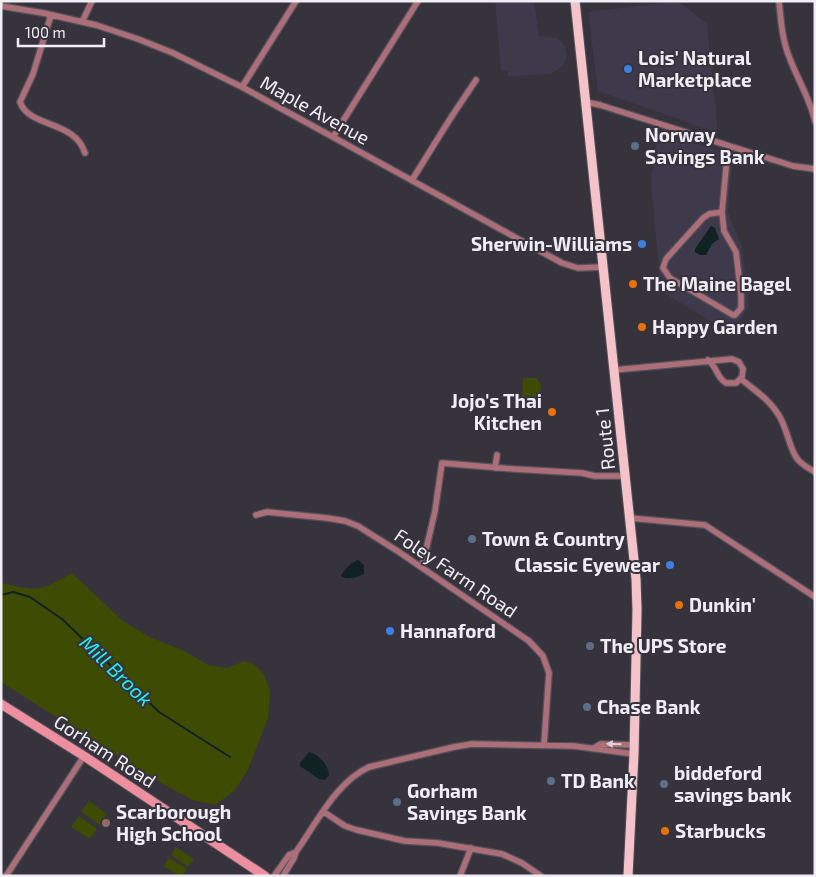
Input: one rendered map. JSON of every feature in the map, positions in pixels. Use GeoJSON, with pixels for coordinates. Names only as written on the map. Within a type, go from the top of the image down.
{"type":"FeatureCollection","features":[{"type":"Feature","properties":{"kind":"main road","name":"Route 1"},"geometry":{"type":"LineString","coordinates":[[575,1],[626,476],[637,610],[634,749],[628,876]]}},
{"type":"Feature","properties":{"kind":"main road","name":"Gorham Road"},"geometry":{"type":"LineString","coordinates":[[1,704],[84,756],[265,876]]}},
{"type":"Feature","properties":{"kind":"street"},"geometry":{"type":"LineString","coordinates":[[82,22],[92,1]]}},
{"type":"Feature","properties":{"kind":"street"},"geometry":{"type":"LineString","coordinates":[[242,87],[296,1]]}},
{"type":"Feature","properties":{"kind":"street"},"geometry":{"type":"LineString","coordinates":[[333,137],[418,1]]}},
{"type":"Feature","properties":{"kind":"street"},"geometry":{"type":"LineString","coordinates":[[779,1],[784,42],[795,72],[807,96],[815,121]]}},
{"type":"Feature","properties":{"kind":"street","name":"Maple Avenue"},"geometry":{"type":"LineString","coordinates":[[1,6],[51,15],[114,30],[163,48],[242,87],[562,263],[578,268],[603,267]]}},
{"type":"Feature","properties":{"kind":"street"},"geometry":{"type":"LineString","coordinates":[[51,15],[33,74],[20,102],[26,111],[74,135],[85,153]]}},
{"type":"Feature","properties":{"kind":"street"},"geometry":{"type":"LineString","coordinates":[[412,180],[476,80]]}},
{"type":"Feature","properties":{"kind":"street"},"geometry":{"type":"LineString","coordinates":[[586,102],[793,166],[815,169]]}},
{"type":"Feature","properties":{"kind":"street"},"geometry":{"type":"LineString","coordinates":[[722,212],[709,214],[702,218],[666,259],[663,268],[670,278],[736,315],[740,308],[741,295],[736,254],[724,232],[722,212],[728,146]]}},
{"type":"Feature","properties":{"kind":"street"},"geometry":{"type":"LineString","coordinates":[[614,370],[708,360],[732,359],[737,361],[743,369],[741,379],[732,384],[724,382],[720,378],[716,367],[708,360]]}},
{"type":"Feature","properties":{"kind":"street"},"geometry":{"type":"LineString","coordinates":[[741,379],[764,397],[777,412],[784,424],[796,458],[815,472]]}},
{"type":"Feature","properties":{"kind":"street"},"geometry":{"type":"LineString","coordinates":[[495,468],[497,455]]}},
{"type":"Feature","properties":{"kind":"street"},"geometry":{"type":"LineString","coordinates":[[422,567],[435,511],[442,463],[582,473],[595,476],[626,476]]}},
{"type":"Feature","properties":{"kind":"street","name":"Foley Farm Road"},"geometry":{"type":"LineString","coordinates":[[256,516],[267,512],[349,522],[364,529],[422,567],[524,637],[544,656],[547,664],[549,678],[544,746]]}},
{"type":"Feature","properties":{"kind":"street"},"geometry":{"type":"LineString","coordinates":[[630,518],[698,523],[711,527],[815,597]]}},
{"type":"Feature","properties":{"kind":"street"},"geometry":{"type":"LineString","coordinates":[[283,876],[296,852],[348,781],[358,772],[369,767],[462,745],[594,748],[600,751],[634,749]]}},
{"type":"Feature","properties":{"kind":"street"},"geometry":{"type":"LineString","coordinates":[[6,876],[84,756]]}},
{"type":"Feature","properties":{"kind":"street"},"geometry":{"type":"LineString","coordinates":[[324,812],[345,826],[357,830],[405,841],[438,843],[496,852],[509,856],[541,876]]}},
{"type":"Feature","properties":{"kind":"street"},"geometry":{"type":"LineString","coordinates":[[460,876],[471,848]]}},
{"type":"Feature","properties":{"kind":"street"},"geometry":{"type":"LineString","coordinates":[[274,876],[289,855],[296,852]]}},
{"type":"Feature","properties":{"kind":"shaded area"},"geometry":{"type":"Polygon","coordinates":[[[495,1],[534,1],[539,36],[557,38],[566,49],[567,57],[562,67],[552,73],[508,77],[508,70],[501,70],[495,1]]]}},
{"type":"Feature","properties":{"kind":"shaded area"},"geometry":{"type":"Polygon","coordinates":[[[678,1],[707,24],[718,133],[598,91],[588,12],[678,1]]]}},
{"type":"Feature","properties":{"kind":"shaded area"},"geometry":{"type":"Polygon","coordinates":[[[658,132],[733,155],[728,212],[742,246],[749,305],[731,334],[661,291],[651,182],[658,132]]]}},
{"type":"Feature","properties":{"kind":"shaded area"},"geometry":{"type":"Polygon","coordinates":[[[711,226],[715,228],[719,239],[712,244],[706,255],[700,255],[695,252],[695,249],[711,226]]]}},
{"type":"Feature","properties":{"kind":"shaded area"},"geometry":{"type":"Polygon","coordinates":[[[358,560],[364,565],[364,574],[349,578],[341,576],[348,566],[358,560]]]}},
{"type":"Feature","properties":{"kind":"shaded area"},"geometry":{"type":"Polygon","coordinates":[[[309,752],[313,753],[325,764],[329,775],[325,780],[319,779],[300,766],[300,763],[309,752]]]}},
{"type":"Feature","properties":{"kind":"green space"},"geometry":{"type":"Polygon","coordinates":[[[523,378],[536,378],[541,384],[540,402],[522,401],[523,378]]]}},
{"type":"Feature","properties":{"kind":"green space"},"geometry":{"type":"Polygon","coordinates":[[[72,573],[123,621],[150,637],[182,650],[209,665],[227,668],[244,661],[254,664],[264,674],[270,691],[268,718],[248,770],[235,790],[216,805],[192,800],[151,777],[1,682],[1,583],[38,588],[52,584],[72,573]]]}},
{"type":"Feature","properties":{"kind":"green space"},"geometry":{"type":"Polygon","coordinates":[[[89,801],[107,814],[100,825],[81,812],[89,801]]]}},
{"type":"Feature","properties":{"kind":"green space"},"geometry":{"type":"Polygon","coordinates":[[[79,816],[97,829],[90,839],[71,827],[79,816]]]}},
{"type":"Feature","properties":{"kind":"green space"},"geometry":{"type":"Polygon","coordinates":[[[176,847],[194,859],[188,867],[171,855],[176,847]]]}},
{"type":"Feature","properties":{"kind":"green space"},"geometry":{"type":"Polygon","coordinates":[[[169,858],[187,869],[182,876],[164,866],[169,858]]]}},
{"type":"Feature","properties":{"kind":"waterway","name":"Mill Brook"},"geometry":{"type":"LineString","coordinates":[[1,595],[13,592],[30,597],[62,619],[159,712],[230,757]]}},
{"type":"Feature","properties":{"kind":"place","name":"Lois' Natural Marketplace"},"geometry":{"type":"Point","coordinates":[628,69]}},
{"type":"Feature","properties":{"kind":"place","name":"Norway Savings Bank"},"geometry":{"type":"Point","coordinates":[635,146]}},
{"type":"Feature","properties":{"kind":"place","name":"Sherwin-Williams"},"geometry":{"type":"Point","coordinates":[642,244]}},
{"type":"Feature","properties":{"kind":"place","name":"The Maine Bagel"},"geometry":{"type":"Point","coordinates":[633,284]}},
{"type":"Feature","properties":{"kind":"place","name":"Happy Garden"},"geometry":{"type":"Point","coordinates":[642,327]}},
{"type":"Feature","properties":{"kind":"place","name":"Jojo's Thai Kitchen"},"geometry":{"type":"Point","coordinates":[552,412]}},
{"type":"Feature","properties":{"kind":"place","name":"Town & Country"},"geometry":{"type":"Point","coordinates":[472,539]}},
{"type":"Feature","properties":{"kind":"place","name":"Classic Eyewear"},"geometry":{"type":"Point","coordinates":[670,565]}},
{"type":"Feature","properties":{"kind":"place","name":"Dunkin'"},"geometry":{"type":"Point","coordinates":[679,605]}},
{"type":"Feature","properties":{"kind":"place","name":"Hannaford"},"geometry":{"type":"Point","coordinates":[390,631]}},
{"type":"Feature","properties":{"kind":"place","name":"The UPS Store"},"geometry":{"type":"Point","coordinates":[590,646]}},
{"type":"Feature","properties":{"kind":"place","name":"Chase Bank"},"geometry":{"type":"Point","coordinates":[587,707]}},
{"type":"Feature","properties":{"kind":"place","name":"TD Bank"},"geometry":{"type":"Point","coordinates":[551,781]}},
{"type":"Feature","properties":{"kind":"place","name":"biddeford savings bank"},"geometry":{"type":"Point","coordinates":[664,784]}},
{"type":"Feature","properties":{"kind":"place","name":"Gorham Savings Bank"},"geometry":{"type":"Point","coordinates":[397,802]}},
{"type":"Feature","properties":{"kind":"place","name":"Scarborough High School"},"geometry":{"type":"Point","coordinates":[106,823]}},
{"type":"Feature","properties":{"kind":"place","name":"Starbucks"},"geometry":{"type":"Point","coordinates":[665,831]}}]}
